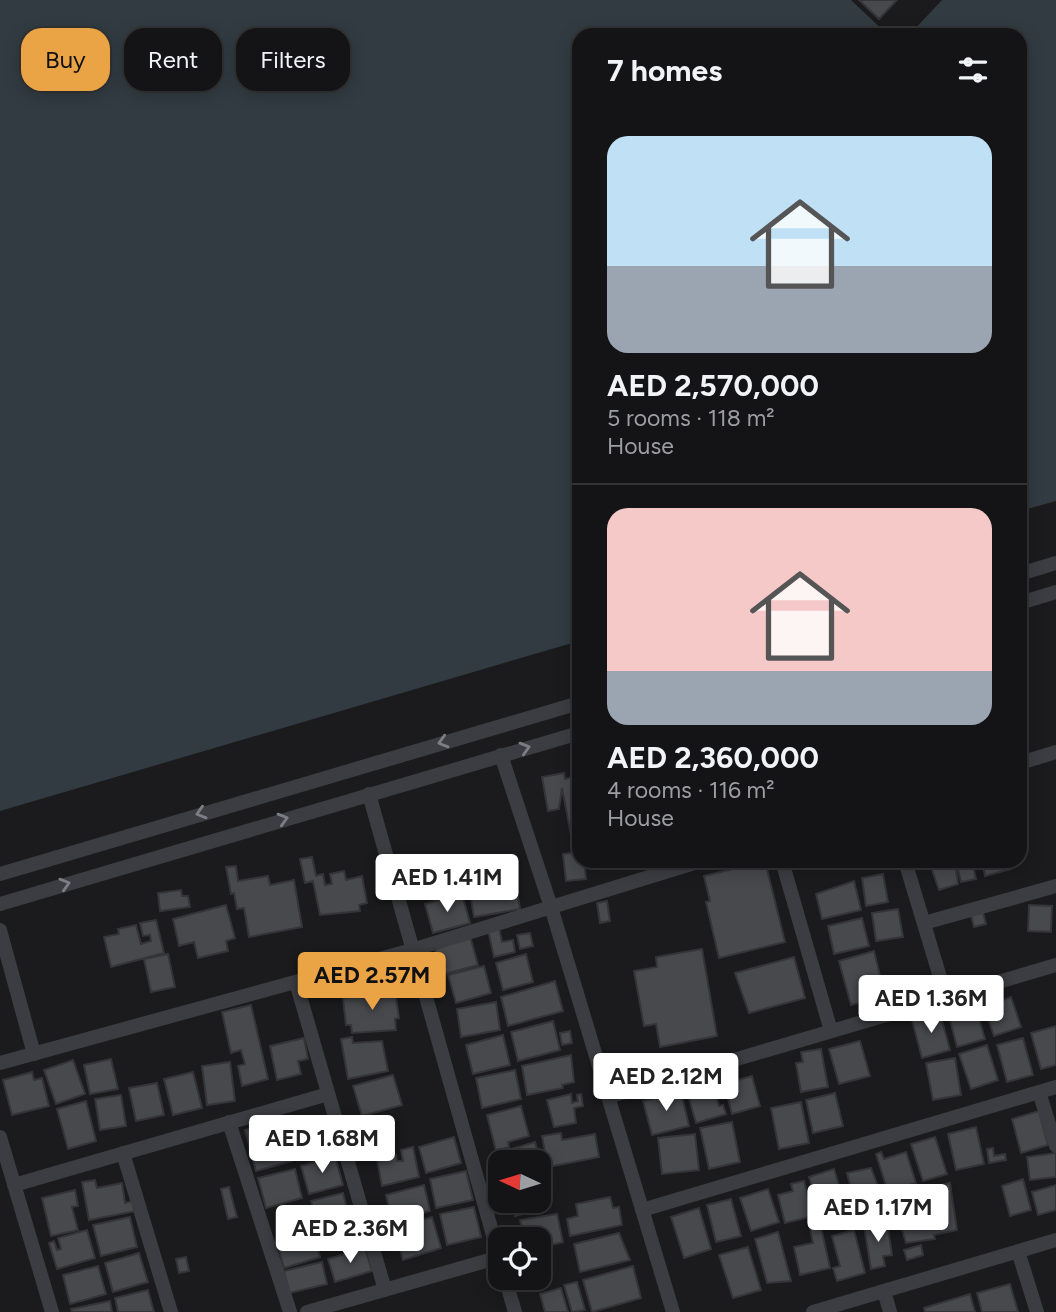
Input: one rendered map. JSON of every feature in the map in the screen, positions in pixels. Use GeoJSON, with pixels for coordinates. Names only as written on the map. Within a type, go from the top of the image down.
{"type":"FeatureCollection","features":[{"type":"Feature","properties":{"kind":"street"},"geometry":{"type":"LineString","coordinates":[[1027,573],[1056,563]]}},
{"type":"Feature","properties":{"kind":"street"},"geometry":{"type":"LineString","coordinates":[[1027,601],[1056,592]]}},
{"type":"Feature","properties":{"kind":"street"},"geometry":{"type":"LineString","coordinates":[[0,874],[572,705]]}},
{"type":"Feature","properties":{"kind":"street"},"geometry":{"type":"LineString","coordinates":[[0,904],[572,735]]}},
{"type":"Feature","properties":{"kind":"street"},"geometry":{"type":"LineString","coordinates":[[1027,761],[1056,752]]}},
{"type":"Feature","properties":{"kind":"street"},"geometry":{"type":"LineString","coordinates":[[502,755],[551,907],[673,1312]]}},
{"type":"Feature","properties":{"kind":"street"},"geometry":{"type":"LineString","coordinates":[[369,794],[491,1227]]}},
{"type":"Feature","properties":{"kind":"street"},"geometry":{"type":"LineString","coordinates":[[0,1063],[412,950],[678,868]]}},
{"type":"Feature","properties":{"kind":"street"},"geometry":{"type":"LineString","coordinates":[[784,868],[831,1031]]}},
{"type":"Feature","properties":{"kind":"street"},"geometry":{"type":"LineString","coordinates":[[907,868],[946,997]]}},
{"type":"Feature","properties":{"kind":"street"},"geometry":{"type":"LineString","coordinates":[[924,923],[1056,886]]}},
{"type":"Feature","properties":{"kind":"street"},"geometry":{"type":"LineString","coordinates":[[0,930],[34,1054]]}},
{"type":"Feature","properties":{"kind":"street"},"geometry":{"type":"LineString","coordinates":[[608,1097],[1056,965]]}},
{"type":"Feature","properties":{"kind":"street"},"geometry":{"type":"LineString","coordinates":[[296,982],[385,1290]]}},
{"type":"Feature","properties":{"kind":"street"},"geometry":{"type":"LineString","coordinates":[[642,1210],[1056,1087]]}},
{"type":"Feature","properties":{"kind":"street"},"geometry":{"type":"LineString","coordinates":[[1039,1092],[1056,1146]]}},
{"type":"Feature","properties":{"kind":"street"},"geometry":{"type":"LineString","coordinates":[[13,1185],[328,1094]]}},
{"type":"Feature","properties":{"kind":"street"},"geometry":{"type":"LineString","coordinates":[[229,1122],[290,1312]]}},
{"type":"Feature","properties":{"kind":"street"},"geometry":{"type":"LineString","coordinates":[[0,1137],[52,1312]]}},
{"type":"Feature","properties":{"kind":"street"},"geometry":{"type":"LineString","coordinates":[[123,1153],[171,1312]]}},
{"type":"Feature","properties":{"kind":"street"},"geometry":{"type":"LineString","coordinates":[[813,1312],[1056,1240]]}},
{"type":"Feature","properties":{"kind":"street"},"geometry":{"type":"LineString","coordinates":[[1018,1251],[1037,1312]]}},
{"type":"Feature","properties":{"kind":"street"},"geometry":{"type":"LineString","coordinates":[[307,1312],[488,1262]]}},
{"type":"Feature","properties":{"kind":"street"},"geometry":{"type":"LineString","coordinates":[[509,1290],[515,1312]]}},
{"type":"Feature","properties":{"kind":"street"},"geometry":{"type":"LineString","coordinates":[[884,1291],[890,1312]]}},
{"type":"Feature","properties":{"kind":"shaded area"},"geometry":{"type":"Polygon","coordinates":[[[0,0],[851,0],[881,28],[572,28],[572,643],[0,811],[0,0]]]}},
{"type":"Feature","properties":{"kind":"shaded area"},"geometry":{"type":"Polygon","coordinates":[[[942,0],[1056,0],[1056,501],[1027,509],[1027,28],[916,28],[942,0]]]}},
{"type":"Feature","properties":{"kind":"building"},"geometry":{"type":"Polygon","coordinates":[[[859,0],[897,0],[879,19],[859,0]]]}},
{"type":"Feature","properties":{"kind":"building"},"geometry":{"type":"Polygon","coordinates":[[[564,773],[565,779],[572,777],[572,840],[562,788],[559,809],[548,811],[542,777],[564,773]]]}},
{"type":"Feature","properties":{"kind":"building"},"geometry":{"type":"Polygon","coordinates":[[[572,853],[572,868],[585,868],[586,879],[566,881],[563,854],[572,853]]]}},
{"type":"Feature","properties":{"kind":"building"},"geometry":{"type":"Polygon","coordinates":[[[312,857],[316,876],[323,874],[325,885],[332,884],[330,874],[344,871],[346,880],[362,876],[367,903],[359,905],[360,911],[320,915],[313,881],[305,883],[300,859],[312,857]]]}},
{"type":"Feature","properties":{"kind":"building"},"geometry":{"type":"Polygon","coordinates":[[[236,866],[238,881],[268,876],[270,885],[294,880],[302,927],[249,937],[244,908],[237,909],[226,867],[236,866]]]}},
{"type":"Feature","properties":{"kind":"building"},"geometry":{"type":"Polygon","coordinates":[[[737,868],[767,868],[785,942],[719,958],[706,902],[710,901],[704,876],[737,868]]]}},
{"type":"Feature","properties":{"kind":"building"},"geometry":{"type":"Polygon","coordinates":[[[931,868],[956,868],[958,884],[939,890],[931,868]]]}},
{"type":"Feature","properties":{"kind":"building"},"geometry":{"type":"Polygon","coordinates":[[[958,868],[974,868],[976,879],[961,882],[958,868]]]}},
{"type":"Feature","properties":{"kind":"building"},"geometry":{"type":"Polygon","coordinates":[[[983,868],[1011,868],[1011,869],[985,876],[983,868]]]}},
{"type":"Feature","properties":{"kind":"building"},"geometry":{"type":"Polygon","coordinates":[[[883,874],[888,902],[866,906],[862,878],[883,874]]]}},
{"type":"Feature","properties":{"kind":"building"},"geometry":{"type":"Polygon","coordinates":[[[515,879],[520,909],[474,917],[469,888],[515,879]]]}},
{"type":"Feature","properties":{"kind":"building"},"geometry":{"type":"Polygon","coordinates":[[[854,881],[861,910],[822,919],[816,894],[854,881]]]}},
{"type":"Feature","properties":{"kind":"building"},"geometry":{"type":"Polygon","coordinates":[[[181,890],[182,896],[188,896],[190,907],[160,911],[158,893],[181,890]]]}},
{"type":"Feature","properties":{"kind":"building"},"geometry":{"type":"Polygon","coordinates":[[[462,894],[470,923],[433,933],[425,904],[462,894]]]}},
{"type":"Feature","properties":{"kind":"building"},"geometry":{"type":"Polygon","coordinates":[[[607,901],[610,921],[600,923],[597,903],[607,901]]]}},
{"type":"Feature","properties":{"kind":"building"},"geometry":{"type":"Polygon","coordinates":[[[226,905],[235,938],[226,941],[228,951],[198,958],[194,942],[179,946],[173,919],[226,905]]]}},
{"type":"Feature","properties":{"kind":"building"},"geometry":{"type":"Polygon","coordinates":[[[1029,905],[1052,906],[1051,932],[1028,931],[1029,905]]]}},
{"type":"Feature","properties":{"kind":"building"},"geometry":{"type":"Polygon","coordinates":[[[898,909],[903,937],[876,941],[872,913],[898,909]]]}},
{"type":"Feature","properties":{"kind":"building"},"geometry":{"type":"Polygon","coordinates":[[[983,913],[986,924],[974,927],[971,915],[983,913]]]}},
{"type":"Feature","properties":{"kind":"building"},"geometry":{"type":"Polygon","coordinates":[[[862,918],[869,946],[834,954],[828,926],[862,918]]]}},
{"type":"Feature","properties":{"kind":"building"},"geometry":{"type":"Polygon","coordinates":[[[156,920],[164,953],[111,967],[104,937],[119,934],[118,929],[136,925],[141,944],[151,941],[150,935],[143,936],[140,923],[156,920]]]}},
{"type":"Feature","properties":{"kind":"building"},"geometry":{"type":"Polygon","coordinates":[[[499,928],[502,942],[513,940],[515,952],[494,957],[488,930],[499,928]]]}},
{"type":"Feature","properties":{"kind":"building"},"geometry":{"type":"Polygon","coordinates":[[[530,933],[533,946],[520,949],[517,935],[530,933]]]}},
{"type":"Feature","properties":{"kind":"building"},"geometry":{"type":"Polygon","coordinates":[[[470,936],[478,965],[441,975],[434,946],[470,936]]]}},
{"type":"Feature","properties":{"kind":"building"},"geometry":{"type":"Polygon","coordinates":[[[702,949],[717,1036],[660,1047],[656,1024],[644,1026],[634,971],[657,967],[656,957],[702,949]]]}},
{"type":"Feature","properties":{"kind":"building"},"geometry":{"type":"Polygon","coordinates":[[[874,951],[885,996],[851,1005],[839,961],[874,951]]]}},
{"type":"Feature","properties":{"kind":"building"},"geometry":{"type":"Polygon","coordinates":[[[168,954],[175,987],[151,992],[144,959],[168,954]]]}},
{"type":"Feature","properties":{"kind":"building"},"geometry":{"type":"Polygon","coordinates":[[[526,954],[533,982],[503,990],[496,963],[526,954]]]}},
{"type":"Feature","properties":{"kind":"building"},"geometry":{"type":"Polygon","coordinates":[[[794,957],[805,998],[749,1013],[735,973],[794,957]]]}},
{"type":"Feature","properties":{"kind":"building"},"geometry":{"type":"Polygon","coordinates":[[[484,966],[491,993],[456,1003],[448,975],[484,966]]]}},
{"type":"Feature","properties":{"kind":"building"},"geometry":{"type":"Polygon","coordinates":[[[555,981],[563,1011],[508,1026],[501,997],[555,981]]]}},
{"type":"Feature","properties":{"kind":"building"},"geometry":{"type":"Polygon","coordinates":[[[395,991],[399,1018],[395,1019],[396,1030],[352,1033],[351,1025],[346,1025],[343,998],[395,991]]]}},
{"type":"Feature","properties":{"kind":"building"},"geometry":{"type":"Polygon","coordinates":[[[1011,997],[1021,1027],[994,1036],[984,1007],[1011,997]]]}},
{"type":"Feature","properties":{"kind":"building"},"geometry":{"type":"Polygon","coordinates":[[[496,1002],[500,1030],[461,1037],[457,1009],[496,1002]]]}},
{"type":"Feature","properties":{"kind":"building"},"geometry":{"type":"Polygon","coordinates":[[[251,1005],[268,1079],[242,1086],[238,1066],[245,1064],[241,1050],[231,1053],[222,1012],[251,1005]]]}},
{"type":"Feature","properties":{"kind":"building"},"geometry":{"type":"Polygon","coordinates":[[[976,1008],[985,1039],[957,1047],[949,1016],[976,1008]]]}},
{"type":"Feature","properties":{"kind":"building"},"geometry":{"type":"Polygon","coordinates":[[[940,1013],[950,1050],[922,1058],[912,1020],[940,1013]]]}},
{"type":"Feature","properties":{"kind":"building"},"geometry":{"type":"Polygon","coordinates":[[[553,1021],[560,1050],[518,1061],[511,1032],[553,1021]]]}},
{"type":"Feature","properties":{"kind":"building"},"geometry":{"type":"Polygon","coordinates":[[[1056,1026],[1056,1065],[1041,1069],[1031,1033],[1056,1026]]]}},
{"type":"Feature","properties":{"kind":"building"},"geometry":{"type":"Polygon","coordinates":[[[570,1031],[572,1043],[562,1045],[560,1033],[570,1031]]]}},
{"type":"Feature","properties":{"kind":"building"},"geometry":{"type":"Polygon","coordinates":[[[503,1035],[510,1065],[473,1074],[466,1045],[503,1035]]]}},
{"type":"Feature","properties":{"kind":"building"},"geometry":{"type":"Polygon","coordinates":[[[352,1037],[353,1043],[382,1041],[388,1071],[348,1079],[341,1039],[352,1037]]]}},
{"type":"Feature","properties":{"kind":"building"},"geometry":{"type":"Polygon","coordinates":[[[304,1038],[308,1059],[298,1061],[301,1074],[277,1080],[270,1046],[304,1038]]]}},
{"type":"Feature","properties":{"kind":"building"},"geometry":{"type":"Polygon","coordinates":[[[1023,1038],[1033,1075],[1007,1082],[997,1045],[1023,1038]]]}},
{"type":"Feature","properties":{"kind":"building"},"geometry":{"type":"Polygon","coordinates":[[[860,1041],[870,1076],[839,1084],[829,1049],[860,1041]]]}},
{"type":"Feature","properties":{"kind":"building"},"geometry":{"type":"Polygon","coordinates":[[[987,1045],[998,1080],[971,1089],[959,1054],[987,1045]]]}},
{"type":"Feature","properties":{"kind":"building"},"geometry":{"type":"Polygon","coordinates":[[[821,1049],[828,1087],[801,1092],[796,1063],[803,1062],[801,1052],[821,1049]]]}},
{"type":"Feature","properties":{"kind":"building"},"geometry":{"type":"Polygon","coordinates":[[[571,1055],[574,1082],[562,1085],[563,1088],[527,1095],[522,1066],[571,1055]]]}},
{"type":"Feature","properties":{"kind":"building"},"geometry":{"type":"Polygon","coordinates":[[[955,1058],[961,1095],[933,1100],[926,1063],[955,1058]]]}},
{"type":"Feature","properties":{"kind":"building"},"geometry":{"type":"Polygon","coordinates":[[[111,1059],[118,1089],[90,1094],[84,1065],[111,1059]]]}},
{"type":"Feature","properties":{"kind":"building"},"geometry":{"type":"Polygon","coordinates":[[[73,1060],[85,1094],[56,1104],[44,1070],[73,1060]]]}},
{"type":"Feature","properties":{"kind":"building"},"geometry":{"type":"Polygon","coordinates":[[[230,1062],[235,1101],[207,1105],[202,1066],[230,1062]]]}},
{"type":"Feature","properties":{"kind":"building"},"geometry":{"type":"Polygon","coordinates":[[[515,1070],[521,1099],[482,1108],[476,1078],[515,1070]]]}},
{"type":"Feature","properties":{"kind":"building"},"geometry":{"type":"Polygon","coordinates":[[[32,1072],[34,1080],[42,1078],[49,1106],[12,1115],[3,1080],[32,1072]]]}},
{"type":"Feature","properties":{"kind":"building"},"geometry":{"type":"Polygon","coordinates":[[[193,1072],[202,1108],[173,1115],[164,1079],[193,1072]]]}},
{"type":"Feature","properties":{"kind":"building"},"geometry":{"type":"Polygon","coordinates":[[[393,1075],[402,1105],[362,1116],[353,1086],[393,1075]]]}},
{"type":"Feature","properties":{"kind":"building"},"geometry":{"type":"Polygon","coordinates":[[[752,1076],[760,1106],[732,1114],[725,1088],[735,1085],[734,1081],[752,1076]]]}},
{"type":"Feature","properties":{"kind":"building"},"geometry":{"type":"Polygon","coordinates":[[[157,1083],[164,1115],[136,1121],[129,1088],[157,1083]]]}},
{"type":"Feature","properties":{"kind":"building"},"geometry":{"type":"Polygon","coordinates":[[[714,1087],[719,1106],[723,1105],[726,1114],[696,1123],[688,1095],[714,1087]]]}},
{"type":"Feature","properties":{"kind":"building"},"geometry":{"type":"Polygon","coordinates":[[[681,1092],[689,1126],[652,1135],[643,1101],[681,1092]]]}},
{"type":"Feature","properties":{"kind":"building"},"geometry":{"type":"Polygon","coordinates":[[[835,1093],[843,1126],[813,1133],[806,1100],[835,1093]]]}},
{"type":"Feature","properties":{"kind":"building"},"geometry":{"type":"Polygon","coordinates":[[[571,1094],[572,1103],[578,1101],[577,1095],[581,1094],[583,1106],[574,1108],[576,1123],[554,1127],[547,1100],[571,1094]]]}},
{"type":"Feature","properties":{"kind":"building"},"geometry":{"type":"Polygon","coordinates":[[[121,1095],[126,1126],[100,1130],[95,1099],[121,1095]]]}},
{"type":"Feature","properties":{"kind":"building"},"geometry":{"type":"Polygon","coordinates":[[[86,1101],[96,1141],[68,1149],[57,1109],[86,1101]]]}},
{"type":"Feature","properties":{"kind":"building"},"geometry":{"type":"Polygon","coordinates":[[[801,1102],[809,1143],[779,1149],[771,1108],[801,1102]]]}},
{"type":"Feature","properties":{"kind":"building"},"geometry":{"type":"Polygon","coordinates":[[[521,1106],[529,1136],[508,1142],[509,1147],[496,1150],[487,1115],[521,1106]]]}},
{"type":"Feature","properties":{"kind":"building"},"geometry":{"type":"Polygon","coordinates":[[[1039,1111],[1048,1145],[1021,1153],[1012,1119],[1039,1111]]]}},
{"type":"Feature","properties":{"kind":"building"},"geometry":{"type":"Polygon","coordinates":[[[317,1116],[320,1131],[329,1129],[333,1150],[298,1158],[291,1122],[317,1116]]]}},
{"type":"Feature","properties":{"kind":"building"},"geometry":{"type":"Polygon","coordinates":[[[281,1120],[292,1161],[256,1171],[245,1130],[281,1120]]]}},
{"type":"Feature","properties":{"kind":"building"},"geometry":{"type":"Polygon","coordinates":[[[732,1122],[740,1162],[709,1169],[700,1128],[732,1122]]]}},
{"type":"Feature","properties":{"kind":"building"},"geometry":{"type":"Polygon","coordinates":[[[976,1127],[984,1164],[956,1170],[948,1134],[976,1127]]]}},
{"type":"Feature","properties":{"kind":"building"},"geometry":{"type":"Polygon","coordinates":[[[561,1133],[562,1140],[595,1134],[599,1157],[551,1166],[551,1150],[545,1150],[542,1136],[561,1133]]]}},
{"type":"Feature","properties":{"kind":"building"},"geometry":{"type":"Polygon","coordinates":[[[695,1134],[699,1170],[662,1174],[658,1138],[695,1134]]]}},
{"type":"Feature","properties":{"kind":"building"},"geometry":{"type":"Polygon","coordinates":[[[454,1137],[461,1163],[426,1173],[419,1147],[454,1137]]]}},
{"type":"Feature","properties":{"kind":"building"},"geometry":{"type":"Polygon","coordinates":[[[935,1137],[947,1174],[923,1181],[911,1144],[935,1137]]]}},
{"type":"Feature","properties":{"kind":"building"},"geometry":{"type":"Polygon","coordinates":[[[535,1142],[537,1150],[508,1150],[535,1142]]]}},
{"type":"Feature","properties":{"kind":"building"},"geometry":{"type":"Polygon","coordinates":[[[413,1147],[419,1177],[382,1186],[377,1159],[396,1155],[397,1161],[403,1161],[401,1150],[413,1147]]]}},
{"type":"Feature","properties":{"kind":"building"},"geometry":{"type":"Polygon","coordinates":[[[993,1148],[994,1156],[1005,1154],[1006,1160],[989,1163],[987,1149],[993,1148]]]}},
{"type":"Feature","properties":{"kind":"building"},"geometry":{"type":"Polygon","coordinates":[[[881,1152],[884,1159],[906,1152],[916,1183],[888,1192],[876,1154],[881,1152]]]}},
{"type":"Feature","properties":{"kind":"building"},"geometry":{"type":"Polygon","coordinates":[[[1056,1153],[1056,1177],[1030,1180],[1027,1157],[1056,1153]]]}},
{"type":"Feature","properties":{"kind":"building"},"geometry":{"type":"Polygon","coordinates":[[[335,1156],[343,1185],[309,1194],[301,1166],[335,1156]]]}},
{"type":"Feature","properties":{"kind":"building"},"geometry":{"type":"Polygon","coordinates":[[[871,1168],[881,1194],[854,1201],[847,1173],[871,1168]]]}},
{"type":"Feature","properties":{"kind":"building"},"geometry":{"type":"Polygon","coordinates":[[[295,1169],[302,1198],[266,1208],[258,1178],[295,1169]]]}},
{"type":"Feature","properties":{"kind":"building"},"geometry":{"type":"Polygon","coordinates":[[[834,1169],[845,1205],[820,1213],[809,1177],[834,1169]]]}},
{"type":"Feature","properties":{"kind":"building"},"geometry":{"type":"Polygon","coordinates":[[[466,1171],[473,1200],[436,1208],[430,1179],[466,1171]]]}},
{"type":"Feature","properties":{"kind":"building"},"geometry":{"type":"Polygon","coordinates":[[[1023,1179],[1031,1210],[1010,1216],[1002,1186],[1023,1179]]]}},
{"type":"Feature","properties":{"kind":"building"},"geometry":{"type":"Polygon","coordinates":[[[95,1180],[97,1188],[122,1183],[125,1203],[134,1201],[136,1211],[89,1220],[82,1182],[95,1180]]]}},
{"type":"Feature","properties":{"kind":"building"},"geometry":{"type":"Polygon","coordinates":[[[804,1181],[813,1216],[785,1223],[778,1195],[793,1191],[791,1184],[804,1181]]]}},
{"type":"Feature","properties":{"kind":"building"},"geometry":{"type":"Polygon","coordinates":[[[950,1183],[957,1230],[934,1235],[935,1239],[906,1243],[892,1197],[950,1183]]]}},
{"type":"Feature","properties":{"kind":"building"},"geometry":{"type":"Polygon","coordinates":[[[424,1185],[430,1211],[392,1220],[386,1195],[424,1185]]]}},
{"type":"Feature","properties":{"kind":"building"},"geometry":{"type":"Polygon","coordinates":[[[1056,1185],[1056,1210],[1038,1215],[1032,1192],[1056,1185]]]}},
{"type":"Feature","properties":{"kind":"building"},"geometry":{"type":"Polygon","coordinates":[[[229,1187],[237,1217],[228,1219],[221,1189],[229,1187]]]}},
{"type":"Feature","properties":{"kind":"building"},"geometry":{"type":"Polygon","coordinates":[[[768,1189],[779,1222],[751,1231],[740,1198],[768,1189]]]}},
{"type":"Feature","properties":{"kind":"building"},"geometry":{"type":"Polygon","coordinates":[[[75,1190],[78,1206],[72,1207],[78,1230],[51,1236],[42,1198],[75,1190]]]}},
{"type":"Feature","properties":{"kind":"building"},"geometry":{"type":"Polygon","coordinates":[[[343,1193],[350,1221],[318,1229],[311,1201],[343,1193]]]}},
{"type":"Feature","properties":{"kind":"building"},"geometry":{"type":"Polygon","coordinates":[[[610,1197],[613,1208],[619,1207],[622,1225],[570,1236],[567,1219],[578,1216],[576,1204],[610,1197]]]}},
{"type":"Feature","properties":{"kind":"building"},"geometry":{"type":"Polygon","coordinates":[[[731,1199],[741,1236],[716,1242],[707,1205],[731,1199]]]}},
{"type":"Feature","properties":{"kind":"building"},"geometry":{"type":"Polygon","coordinates":[[[299,1207],[300,1218],[279,1221],[277,1210],[299,1207]]]}},
{"type":"Feature","properties":{"kind":"building"},"geometry":{"type":"Polygon","coordinates":[[[474,1207],[481,1237],[447,1245],[440,1214],[474,1207]]]}},
{"type":"Feature","properties":{"kind":"building"},"geometry":{"type":"Polygon","coordinates":[[[699,1208],[711,1249],[684,1258],[671,1217],[699,1208]]]}},
{"type":"Feature","properties":{"kind":"building"},"geometry":{"type":"Polygon","coordinates":[[[557,1214],[563,1242],[551,1245],[551,1227],[521,1227],[520,1220],[557,1214]]]}},
{"type":"Feature","properties":{"kind":"building"},"geometry":{"type":"Polygon","coordinates":[[[130,1217],[137,1247],[101,1256],[93,1225],[130,1217]]]}},
{"type":"Feature","properties":{"kind":"building"},"geometry":{"type":"Polygon","coordinates":[[[432,1217],[441,1248],[403,1260],[394,1228],[432,1217]]]}},
{"type":"Feature","properties":{"kind":"building"},"geometry":{"type":"Polygon","coordinates":[[[819,1218],[830,1268],[800,1275],[794,1247],[813,1243],[808,1220],[819,1218]]]}},
{"type":"Feature","properties":{"kind":"building"},"geometry":{"type":"Polygon","coordinates":[[[887,1222],[892,1255],[883,1256],[885,1266],[871,1269],[864,1226],[887,1222]]]}},
{"type":"Feature","properties":{"kind":"building"},"geometry":{"type":"Polygon","coordinates":[[[87,1230],[95,1258],[57,1269],[49,1243],[54,1241],[57,1250],[61,1249],[58,1238],[87,1230]]]}},
{"type":"Feature","properties":{"kind":"building"},"geometry":{"type":"Polygon","coordinates":[[[854,1230],[865,1273],[837,1281],[833,1268],[840,1266],[832,1236],[854,1230]]]}},
{"type":"Feature","properties":{"kind":"building"},"geometry":{"type":"Polygon","coordinates":[[[778,1232],[791,1281],[767,1283],[755,1239],[778,1232]]]}},
{"type":"Feature","properties":{"kind":"building"},"geometry":{"type":"Polygon","coordinates":[[[619,1233],[630,1260],[580,1272],[574,1244],[619,1233]]]}},
{"type":"Feature","properties":{"kind":"building"},"geometry":{"type":"Polygon","coordinates":[[[315,1240],[320,1257],[284,1268],[279,1250],[315,1240]]]}},
{"type":"Feature","properties":{"kind":"building"},"geometry":{"type":"Polygon","coordinates":[[[921,1245],[923,1255],[907,1260],[904,1250],[921,1245]]]}},
{"type":"Feature","properties":{"kind":"building"},"geometry":{"type":"Polygon","coordinates":[[[748,1247],[761,1290],[733,1298],[719,1255],[748,1247]]]}},
{"type":"Feature","properties":{"kind":"building"},"geometry":{"type":"Polygon","coordinates":[[[365,1248],[372,1271],[335,1282],[328,1259],[365,1248]]]}},
{"type":"Feature","properties":{"kind":"building"},"geometry":{"type":"Polygon","coordinates":[[[139,1253],[148,1282],[113,1292],[105,1263],[139,1253]]]}},
{"type":"Feature","properties":{"kind":"building"},"geometry":{"type":"Polygon","coordinates":[[[186,1257],[189,1271],[179,1273],[176,1259],[186,1257]]]}},
{"type":"Feature","properties":{"kind":"building"},"geometry":{"type":"Polygon","coordinates":[[[322,1262],[327,1284],[289,1293],[284,1271],[322,1262]]]}},
{"type":"Feature","properties":{"kind":"building"},"geometry":{"type":"Polygon","coordinates":[[[98,1266],[106,1294],[70,1304],[63,1275],[98,1266]]]}},
{"type":"Feature","properties":{"kind":"building"},"geometry":{"type":"Polygon","coordinates":[[[633,1266],[641,1298],[592,1312],[583,1280],[633,1266]]]}},
{"type":"Feature","properties":{"kind":"building"},"geometry":{"type":"Polygon","coordinates":[[[577,1282],[585,1310],[572,1312],[564,1285],[577,1282]]]}},
{"type":"Feature","properties":{"kind":"building"},"geometry":{"type":"Polygon","coordinates":[[[1010,1284],[1018,1312],[982,1312],[977,1293],[1010,1284]]]}},
{"type":"Feature","properties":{"kind":"building"},"geometry":{"type":"Polygon","coordinates":[[[561,1288],[568,1312],[545,1312],[540,1294],[561,1288]]]}},
{"type":"Feature","properties":{"kind":"building"},"geometry":{"type":"Polygon","coordinates":[[[148,1290],[154,1312],[118,1312],[115,1298],[148,1290]]]}},
{"type":"Feature","properties":{"kind":"building"},"geometry":{"type":"Polygon","coordinates":[[[970,1294],[975,1312],[925,1312],[924,1308],[970,1294]]]}},
{"type":"Feature","properties":{"kind":"building"},"geometry":{"type":"Polygon","coordinates":[[[110,1301],[112,1312],[72,1312],[71,1309],[110,1301]]]}}]}
